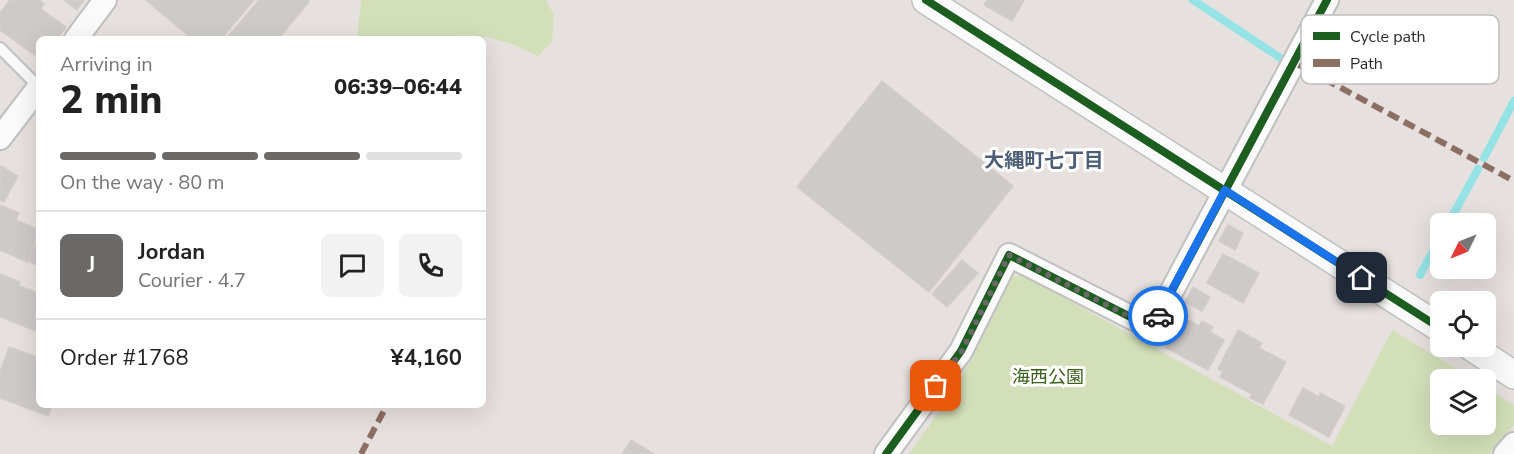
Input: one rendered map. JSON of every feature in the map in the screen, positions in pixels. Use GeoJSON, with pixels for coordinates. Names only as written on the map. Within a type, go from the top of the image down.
{"type":"FeatureCollection","features":[{"type":"Feature","properties":{"kind":"street"},"geometry":{"type":"LineString","coordinates":[[78,36],[105,0]]}},
{"type":"Feature","properties":{"kind":"street"},"geometry":{"type":"LineString","coordinates":[[926,0],[1430,322]]}},
{"type":"Feature","properties":{"kind":"street"},"geometry":{"type":"LineString","coordinates":[[1319,15],[1327,0]]}},
{"type":"Feature","properties":{"kind":"street"},"geometry":{"type":"LineString","coordinates":[[886,454],[962,351],[1009,255],[1152,328],[1301,48]]}},
{"type":"Feature","properties":{"kind":"street"},"geometry":{"type":"LineString","coordinates":[[0,138],[36,91]]}},
{"type":"Feature","properties":{"kind":"street"},"geometry":{"type":"LineString","coordinates":[[1487,357],[1514,375]]}},
{"type":"Feature","properties":{"kind":"street"},"geometry":{"type":"LineString","coordinates":[[1505,454],[1514,444]]}},
{"type":"Feature","properties":{"kind":"lane"},"geometry":{"type":"LineString","coordinates":[[0,48],[36,84]]}},
{"type":"Feature","properties":{"kind":"green space"},"geometry":{"type":"Polygon","coordinates":[[[361,0],[546,0],[554,15],[552,42],[538,56],[512,44],[486,36],[357,36],[361,0]]]}},
{"type":"Feature","properties":{"kind":"green space","name":"海西公園"},"geometry":{"type":"Polygon","coordinates":[[[1021,274],[1332,446],[1392,330],[1430,353],[1430,357],[1437,357],[1456,369],[1430,369],[1430,435],[1496,435],[1496,394],[1514,405],[1514,425],[1490,454],[909,454],[957,386],[1012,278],[1021,274]]]}},
{"type":"Feature","properties":{"kind":"building"},"geometry":{"type":"Polygon","coordinates":[[[10,0],[39,0],[44,4],[41,9],[66,27],[59,36],[36,36],[36,56],[0,30],[0,13],[10,0]]]}},
{"type":"Feature","properties":{"kind":"building"},"geometry":{"type":"Polygon","coordinates":[[[64,0],[84,0],[77,10],[64,0]]]}},
{"type":"Feature","properties":{"kind":"building"},"geometry":{"type":"Polygon","coordinates":[[[146,0],[254,0],[224,36],[188,36],[146,0]]]}},
{"type":"Feature","properties":{"kind":"building"},"geometry":{"type":"Polygon","coordinates":[[[259,0],[307,0],[309,2],[281,36],[229,36],[259,0]]]}},
{"type":"Feature","properties":{"kind":"building"},"geometry":{"type":"Polygon","coordinates":[[[987,0],[1024,0],[1012,21],[984,5],[987,0]]]}},
{"type":"Feature","properties":{"kind":"building"},"geometry":{"type":"Polygon","coordinates":[[[882,81],[1013,186],[929,292],[797,187],[882,81]]]}},
{"type":"Feature","properties":{"kind":"building"},"geometry":{"type":"Polygon","coordinates":[[[1,166],[18,176],[4,202],[0,200],[1,166]]]}},
{"type":"Feature","properties":{"kind":"building"},"geometry":{"type":"Polygon","coordinates":[[[0,205],[19,213],[16,220],[36,229],[36,238],[27,262],[0,250],[0,205]]]}},
{"type":"Feature","properties":{"kind":"building"},"geometry":{"type":"Polygon","coordinates":[[[1228,225],[1243,233],[1235,250],[1219,241],[1228,225]]]}},
{"type":"Feature","properties":{"kind":"building"},"geometry":{"type":"Polygon","coordinates":[[[36,243],[36,265],[28,261],[36,243]]]}},
{"type":"Feature","properties":{"kind":"building"},"geometry":{"type":"Polygon","coordinates":[[[1223,254],[1259,273],[1243,303],[1207,283],[1223,254]]]}},
{"type":"Feature","properties":{"kind":"building"},"geometry":{"type":"Polygon","coordinates":[[[962,260],[978,273],[947,307],[932,294],[962,260]]]}},
{"type":"Feature","properties":{"kind":"building"},"geometry":{"type":"Polygon","coordinates":[[[0,274],[20,282],[19,286],[36,292],[36,331],[0,317],[0,274]]]}},
{"type":"Feature","properties":{"kind":"building"},"geometry":{"type":"Polygon","coordinates":[[[1193,287],[1210,297],[1202,311],[1185,302],[1193,287]]]}},
{"type":"Feature","properties":{"kind":"building"},"geometry":{"type":"Polygon","coordinates":[[[1182,317],[1199,326],[1202,321],[1213,327],[1210,332],[1224,340],[1208,370],[1166,348],[1182,317]]]}},
{"type":"Feature","properties":{"kind":"building"},"geometry":{"type":"Polygon","coordinates":[[[1238,330],[1262,343],[1259,348],[1286,362],[1263,404],[1250,398],[1252,394],[1220,377],[1223,372],[1218,369],[1238,330]]]}},
{"type":"Feature","properties":{"kind":"building"},"geometry":{"type":"Polygon","coordinates":[[[9,347],[36,357],[36,408],[51,408],[48,416],[0,398],[0,372],[9,347]]]}},
{"type":"Feature","properties":{"kind":"building"},"geometry":{"type":"Polygon","coordinates":[[[1303,388],[1319,397],[1320,393],[1345,406],[1329,437],[1289,415],[1303,388]]]}},
{"type":"Feature","properties":{"kind":"building"},"geometry":{"type":"Polygon","coordinates":[[[631,440],[654,454],[622,454],[631,440]]]}},
{"type":"Feature","properties":{"kind":"waterway"},"geometry":{"type":"LineString","coordinates":[[1193,0],[1282,59]]}},
{"type":"Feature","properties":{"kind":"waterway"},"geometry":{"type":"LineString","coordinates":[[1484,158],[1514,101]]}},
{"type":"Feature","properties":{"kind":"waterway"},"geometry":{"type":"LineString","coordinates":[[1454,213],[1478,169]]}},
{"type":"Feature","properties":{"kind":"waterway"},"geometry":{"type":"LineString","coordinates":[[1420,275],[1430,256]]}},
{"type":"Feature","properties":{"kind":"marked path"},"geometry":{"type":"LineString","coordinates":[[1293,62],[1301,66]]}},
{"type":"Feature","properties":{"kind":"marked path"},"geometry":{"type":"LineString","coordinates":[[1334,84],[1514,181]]}},
{"type":"Feature","properties":{"kind":"marked path"},"geometry":{"type":"LineString","coordinates":[[361,454],[385,408]]}},
{"type":"Feature","properties":{"kind":"cycle path"},"geometry":{"type":"LineString","coordinates":[[926,0],[1430,322]]}},
{"type":"Feature","properties":{"kind":"cycle path"},"geometry":{"type":"LineString","coordinates":[[1319,15],[1327,0]]}},
{"type":"Feature","properties":{"kind":"cycle path"},"geometry":{"type":"LineString","coordinates":[[886,454],[961,351],[1009,255],[1152,328],[1301,49]]}},
{"type":"Feature","properties":{"kind":"way so far"},"geometry":{"type":"LineString","coordinates":[[936,386],[962,351],[1009,255],[1152,328],[1158,316]]}},
{"type":"Feature","properties":{"kind":"district","name":"大縄町七丁目"},"geometry":{"type":"Point","coordinates":[1044,160]}},
{"type":"Feature","properties":{"kind":"route"},"geometry":{"type":"LineString","coordinates":[[1158,316],[1225,190],[1362,278]]}}]}
